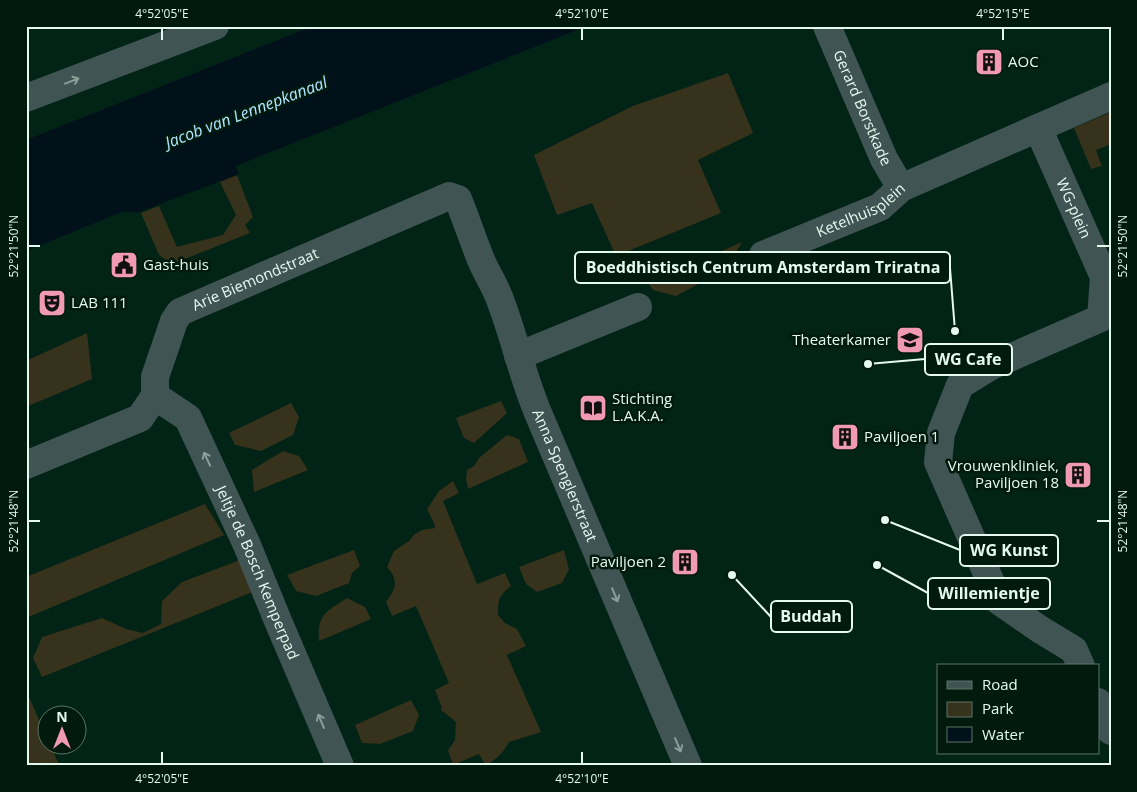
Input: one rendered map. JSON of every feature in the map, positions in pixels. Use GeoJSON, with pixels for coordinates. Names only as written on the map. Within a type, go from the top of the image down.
{"type":"FeatureCollection","features":[{"type":"Feature","properties":{"kind":"street"},"geometry":{"type":"LineString","coordinates":[[26,98],[215,26]]}},
{"type":"Feature","properties":{"kind":"street","name":"Gerard Borstkade"},"geometry":{"type":"LineString","coordinates":[[827,26],[884,159],[901,188]]}},
{"type":"Feature","properties":{"kind":"street"},"geometry":{"type":"LineString","coordinates":[[1038,128],[1111,96]]}},
{"type":"Feature","properties":{"kind":"street","name":"Ketelhuisplein"},"geometry":{"type":"LineString","coordinates":[[764,255],[880,207],[901,188],[1038,128]]}},
{"type":"Feature","properties":{"kind":"street","name":"WG-plein"},"geometry":{"type":"LineString","coordinates":[[1038,128],[1104,277],[1101,318],[991,366],[960,385],[941,433],[938,462],[999,601],[1040,630],[1074,650],[1080,664]]}},
{"type":"Feature","properties":{"kind":"street","name":"Arie Biemondstraat"},"geometry":{"type":"LineString","coordinates":[[26,465],[140,418],[155,396],[155,377],[174,321],[180,312],[449,196],[458,199],[473,236]]}},
{"type":"Feature","properties":{"kind":"street","name":"Anna Spenglerstraat"},"geometry":{"type":"LineString","coordinates":[[473,236],[481,259],[499,297],[538,413],[688,766]]}},
{"type":"Feature","properties":{"kind":"street"},"geometry":{"type":"LineString","coordinates":[[518,356],[638,307]]}},
{"type":"Feature","properties":{"kind":"street","name":"Jeltje de Bosch Kemperpad"},"geometry":{"type":"LineString","coordinates":[[155,396],[188,418],[247,545],[340,766]]}},
{"type":"Feature","properties":{"kind":"street"},"geometry":{"type":"LineString","coordinates":[[1100,706],[1111,731]]}},
{"type":"Feature","properties":{"kind":"green space"},"geometry":{"type":"Polygon","coordinates":[[[728,73],[753,133],[698,160],[721,213],[616,256],[592,203],[557,215],[534,155],[633,106],[728,73]]]}},
{"type":"Feature","properties":{"kind":"green space"},"geometry":{"type":"Polygon","coordinates":[[[1111,112],[1111,144],[1096,150],[1102,166],[1091,169],[1074,128],[1111,112]]]}},
{"type":"Feature","properties":{"kind":"green space"},"geometry":{"type":"Polygon","coordinates":[[[237,175],[253,217],[245,225],[250,233],[172,264],[159,255],[141,213],[159,206],[177,247],[223,235],[236,215],[220,182],[237,175]]]}},
{"type":"Feature","properties":{"kind":"green space"},"geometry":{"type":"Polygon","coordinates":[[[742,242],[722,267],[695,286],[676,296],[653,290],[649,284],[742,242]]]}},
{"type":"Feature","properties":{"kind":"green space"},"geometry":{"type":"Polygon","coordinates":[[[87,333],[92,379],[26,407],[26,361],[87,333]]]}},
{"type":"Feature","properties":{"kind":"green space"},"geometry":{"type":"Polygon","coordinates":[[[501,401],[507,413],[474,443],[464,438],[456,418],[501,401]]]}},
{"type":"Feature","properties":{"kind":"green space"},"geometry":{"type":"Polygon","coordinates":[[[291,403],[299,417],[293,435],[261,451],[235,445],[229,433],[291,403]]]}},
{"type":"Feature","properties":{"kind":"green space"},"geometry":{"type":"Polygon","coordinates":[[[507,435],[519,439],[528,462],[468,489],[467,470],[474,466],[479,458],[507,435]]]}},
{"type":"Feature","properties":{"kind":"green space"},"geometry":{"type":"Polygon","coordinates":[[[283,451],[299,456],[308,470],[254,492],[252,470],[283,451]]]}},
{"type":"Feature","properties":{"kind":"green space"},"geometry":{"type":"Polygon","coordinates":[[[453,481],[459,493],[443,501],[477,584],[505,573],[511,586],[500,598],[498,615],[505,623],[517,629],[526,646],[507,655],[541,732],[509,742],[499,756],[486,766],[479,754],[453,765],[448,750],[455,740],[456,722],[441,710],[442,708],[435,690],[449,683],[416,606],[392,616],[386,602],[395,584],[395,580],[387,567],[394,551],[422,530],[435,528],[427,509],[439,491],[453,481]]]}},
{"type":"Feature","properties":{"kind":"green space"},"geometry":{"type":"Polygon","coordinates":[[[205,504],[224,535],[26,618],[26,577],[205,504]]]}},
{"type":"Feature","properties":{"kind":"green space"},"geometry":{"type":"Polygon","coordinates":[[[354,550],[360,566],[352,573],[349,583],[316,596],[296,591],[287,575],[354,550]]]}},
{"type":"Feature","properties":{"kind":"green space"},"geometry":{"type":"Polygon","coordinates":[[[564,550],[569,569],[562,583],[537,592],[526,584],[519,567],[564,550]]]}},
{"type":"Feature","properties":{"kind":"green space"},"geometry":{"type":"Polygon","coordinates":[[[240,560],[255,591],[42,677],[33,658],[42,637],[102,618],[126,629],[143,633],[161,624],[162,601],[182,582],[240,560]]]}},
{"type":"Feature","properties":{"kind":"green space"},"geometry":{"type":"Polygon","coordinates":[[[347,598],[365,607],[371,619],[319,641],[321,619],[328,611],[347,598]]]}},
{"type":"Feature","properties":{"kind":"green space"},"geometry":{"type":"Polygon","coordinates":[[[26,690],[38,717],[38,754],[54,754],[60,766],[26,766],[26,690]]]}},
{"type":"Feature","properties":{"kind":"green space"},"geometry":{"type":"Polygon","coordinates":[[[411,700],[419,715],[413,731],[380,744],[362,743],[355,725],[411,700]]]}},
{"type":"Feature","properties":{"kind":"water","name":"Jacob van Lennepkanaal"},"geometry":{"type":"Polygon","coordinates":[[[313,26],[587,26],[236,166],[239,174],[237,175],[136,213],[124,211],[26,251],[26,140],[313,26]]]}},
{"type":"Feature","properties":{"kind":"place","name":"AOC"},"geometry":{"type":"Point","coordinates":[989,62]}},
{"type":"Feature","properties":{"kind":"place","name":"Gast-huis"},"geometry":{"type":"Point","coordinates":[124,265]}},
{"type":"Feature","properties":{"kind":"place","name":"LAB 111"},"geometry":{"type":"Point","coordinates":[52,303]}},
{"type":"Feature","properties":{"kind":"place","name":"Boeddhistisch Centrum Amsterdam Triratna"},"geometry":{"type":"Point","coordinates":[955,331]}},
{"type":"Feature","properties":{"kind":"place","name":"Theaterkamer"},"geometry":{"type":"Point","coordinates":[910,340]}},
{"type":"Feature","properties":{"kind":"place","name":"WG Cafe"},"geometry":{"type":"Point","coordinates":[868,364]}},
{"type":"Feature","properties":{"kind":"place","name":"Stichting L.A.K.A."},"geometry":{"type":"Point","coordinates":[593,408]}},
{"type":"Feature","properties":{"kind":"place","name":"Paviljoen 1"},"geometry":{"type":"Point","coordinates":[845,437]}},
{"type":"Feature","properties":{"kind":"place","name":"Vrouwenkliniek, Paviljoen 18"},"geometry":{"type":"Point","coordinates":[1078,475]}},
{"type":"Feature","properties":{"kind":"place","name":"WG Kunst"},"geometry":{"type":"Point","coordinates":[885,520]}},
{"type":"Feature","properties":{"kind":"place","name":"Paviljoen 2"},"geometry":{"type":"Point","coordinates":[685,562]}},
{"type":"Feature","properties":{"kind":"place","name":"Willemientje"},"geometry":{"type":"Point","coordinates":[877,565]}},
{"type":"Feature","properties":{"kind":"place","name":"Buddah"},"geometry":{"type":"Point","coordinates":[732,575]}}]}
